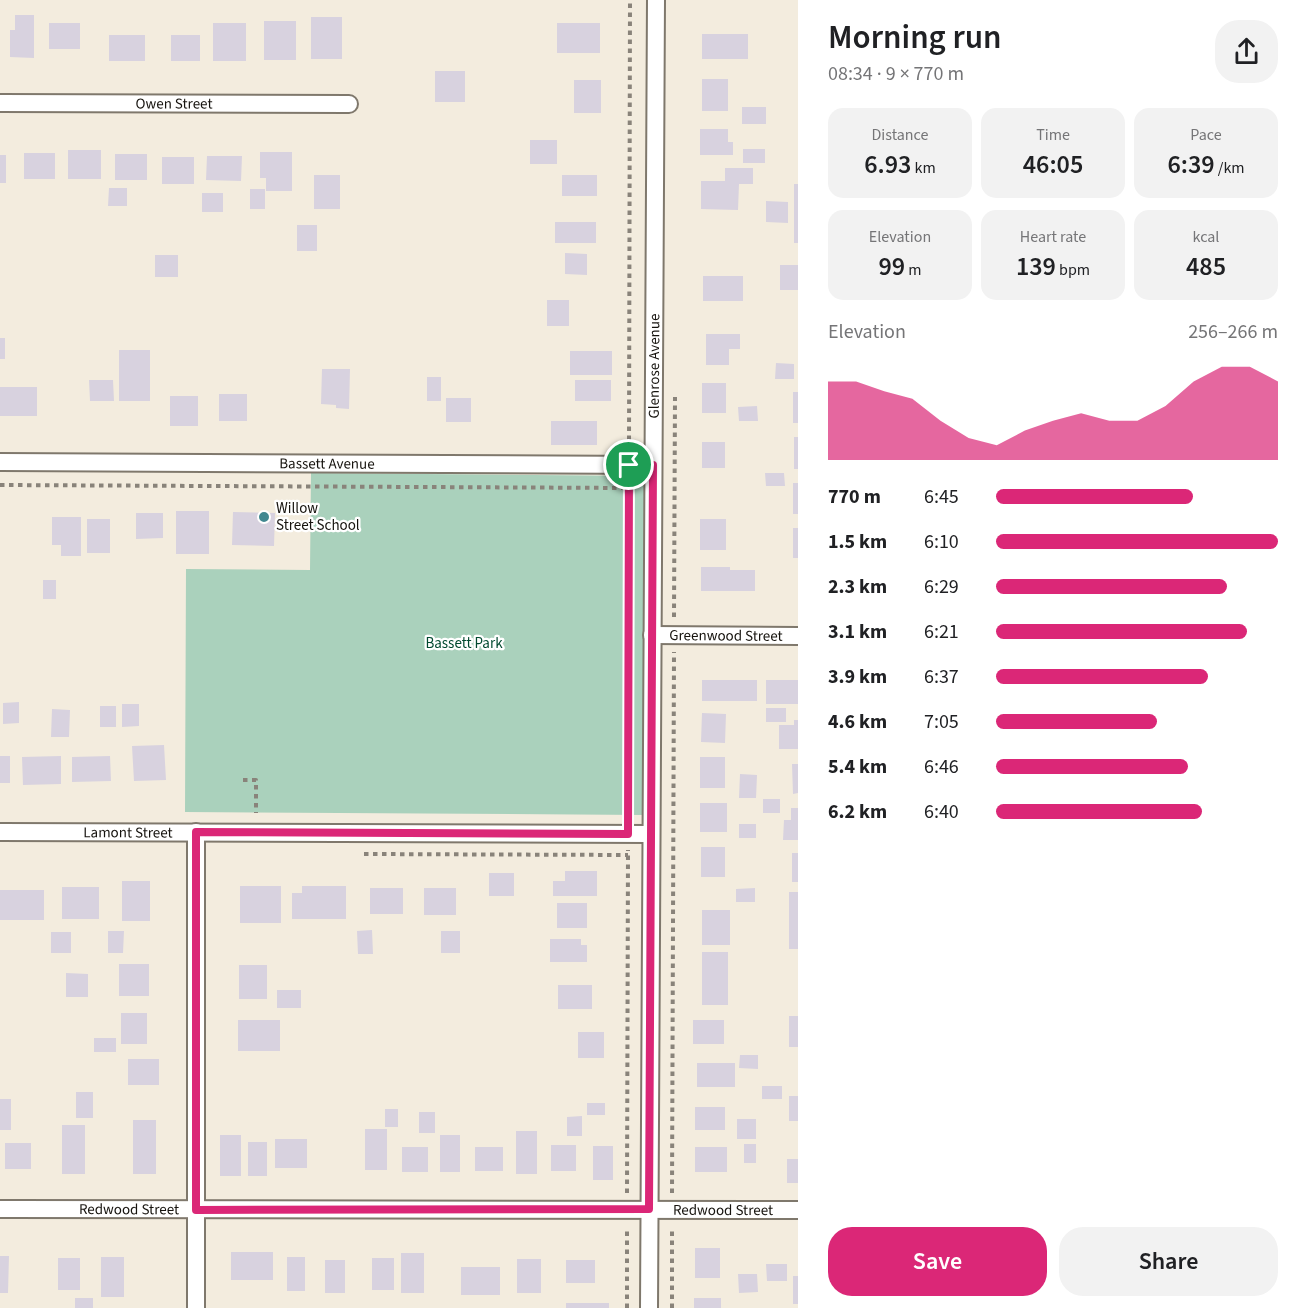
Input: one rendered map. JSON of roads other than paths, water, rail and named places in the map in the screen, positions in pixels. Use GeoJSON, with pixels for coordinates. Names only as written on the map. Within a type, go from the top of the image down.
{"type":"FeatureCollection","features":[{"type":"Feature","properties":{"kind":"street","name":"Glenrose Avenue"},"geometry":{"type":"LineString","coordinates":[[649,1308],[656,0]]}},
{"type":"Feature","properties":{"kind":"street","name":"Owen Street"},"geometry":{"type":"LineString","coordinates":[[0,103],[349,104]]}},
{"type":"Feature","properties":{"kind":"street","name":"Bassett Avenue"},"geometry":{"type":"LineString","coordinates":[[0,462],[653,465]]}},
{"type":"Feature","properties":{"kind":"street","name":"Greenwood Street"},"geometry":{"type":"LineString","coordinates":[[652,635],[798,636]]}},
{"type":"Feature","properties":{"kind":"street","name":"Lamont Street"},"geometry":{"type":"LineString","coordinates":[[0,832],[651,834]]}},
{"type":"Feature","properties":{"kind":"street"},"geometry":{"type":"LineString","coordinates":[[196,832],[196,1308]]}},
{"type":"Feature","properties":{"kind":"street","name":"Redwood Street"},"geometry":{"type":"LineString","coordinates":[[0,1209],[798,1210]]}},
{"type":"Feature","properties":{"kind":"place","name":"Willow Street School"},"geometry":{"type":"Point","coordinates":[264,517]}},
{"type":"Feature","properties":{"kind":"park label","name":"Bassett Park"},"geometry":{"type":"Point","coordinates":[464,643]}}]}
